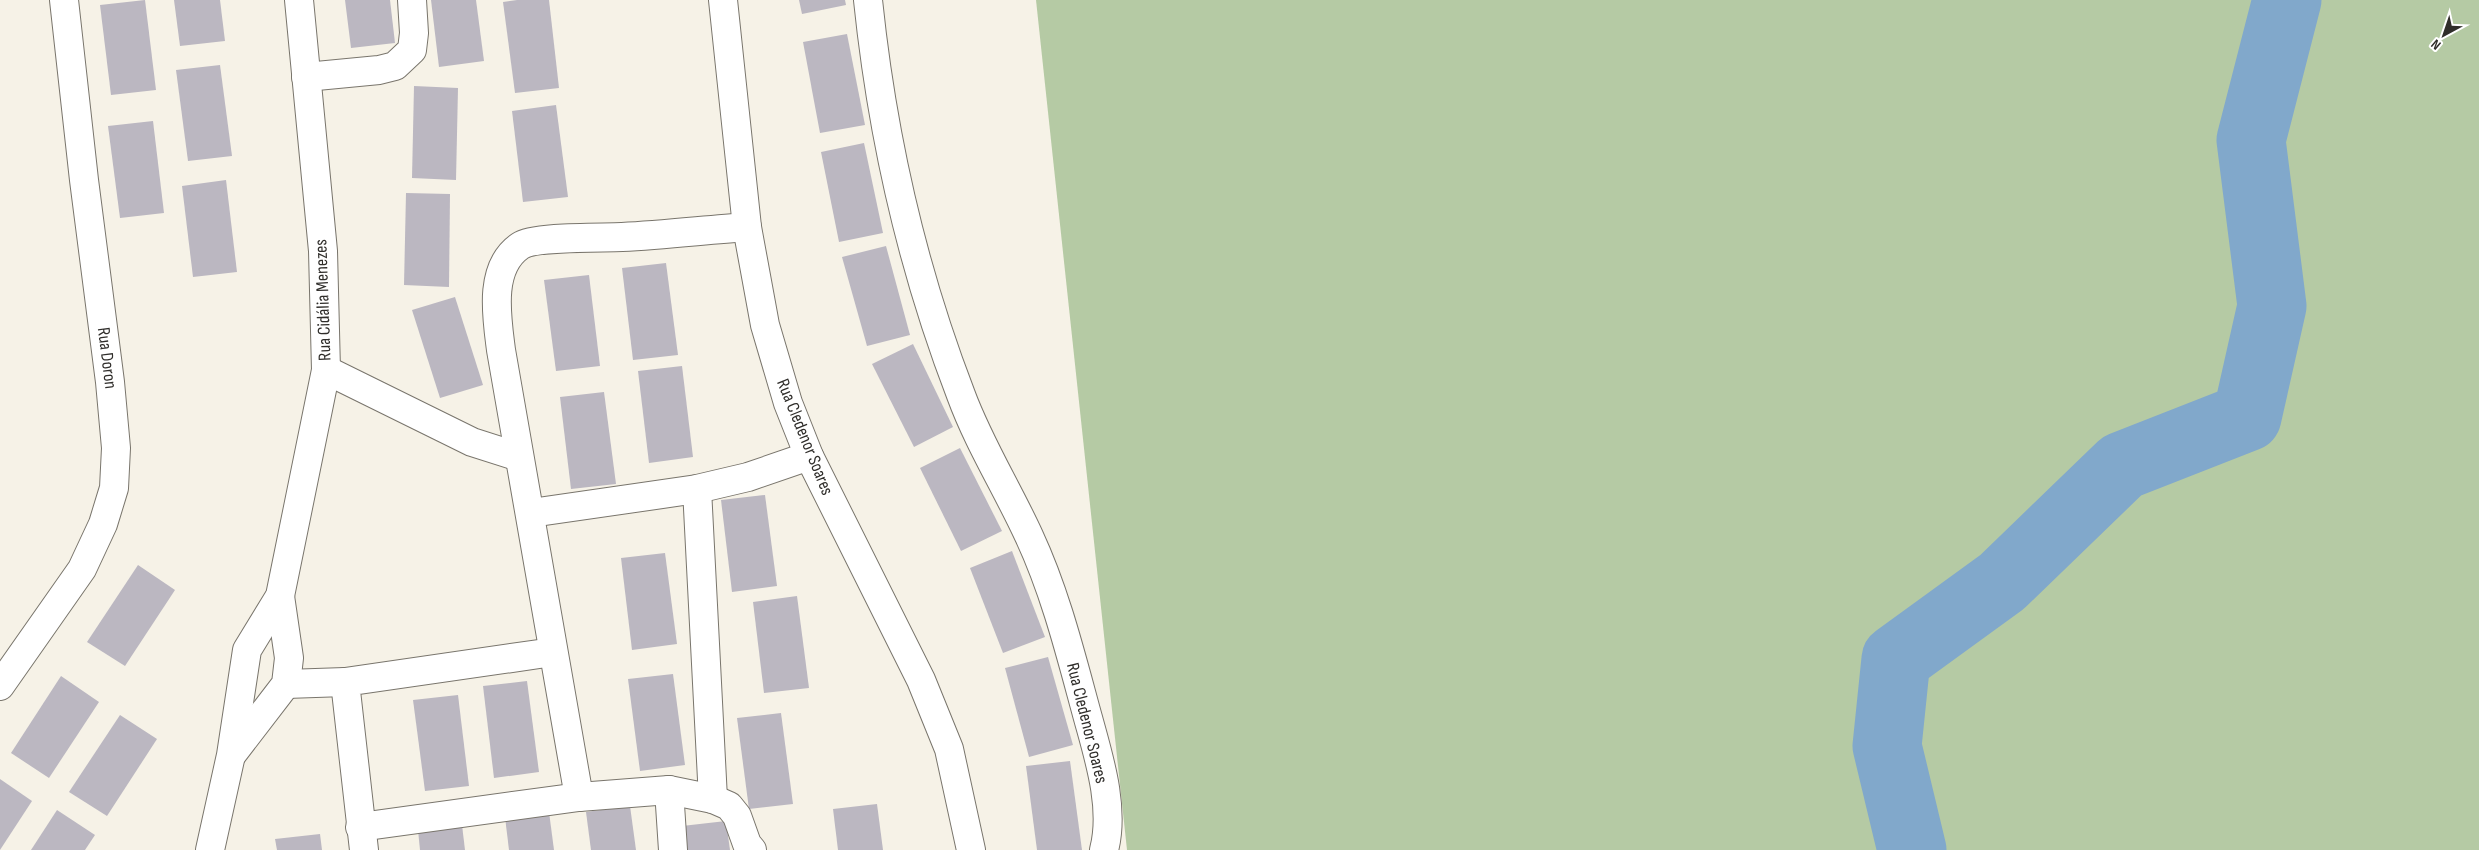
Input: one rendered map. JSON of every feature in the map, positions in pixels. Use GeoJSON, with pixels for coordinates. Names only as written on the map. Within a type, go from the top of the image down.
{"type":"FeatureCollection","features":[{"type":"Feature","properties":{"kind":"street","name":"Rua Doron"},"geometry":{"type":"LineString","coordinates":[[0,686],[82,569],[103,524],[114,488],[116,448],[110,382],[84,180],[64,0]]}},
{"type":"Feature","properties":{"kind":"street","name":"Rua Cidália Menezes"},"geometry":{"type":"LineString","coordinates":[[231,755],[286,684],[289,658],[280,596],[326,370],[323,252],[299,0]]}},
{"type":"Feature","properties":{"kind":"street"},"geometry":{"type":"LineString","coordinates":[[306,76],[379,70],[395,66],[412,50],[414,33],[412,0]]}},
{"type":"Feature","properties":{"kind":"street","name":"Rua Cledenor Soares"},"geometry":{"type":"LineString","coordinates":[[723,0],[747,226],[765,325],[788,403],[809,456],[922,680],[949,749],[971,850]]}},
{"type":"Feature","properties":{"kind":"street","name":"Rua Cledenor Soares"},"geometry":{"type":"LineString","coordinates":[[868,0],[876,71],[913,253],[961,395],[991,462],[1029,536],[1055,601],[1100,760],[1106,811],[1104,850]]}},
{"type":"Feature","properties":{"kind":"street"},"geometry":{"type":"LineString","coordinates":[[579,797],[531,514],[519,457],[496,308],[498,285],[513,252],[529,242],[624,237],[747,226]]}},
{"type":"Feature","properties":{"kind":"street"},"geometry":{"type":"LineString","coordinates":[[326,370],[371,394],[472,442],[519,457]]}},
{"type":"Feature","properties":{"kind":"street"},"geometry":{"type":"LineString","coordinates":[[531,514],[697,489],[748,476],[809,456]]}},
{"type":"Feature","properties":{"kind":"street"},"geometry":{"type":"LineString","coordinates":[[697,489],[712,799]]}},
{"type":"Feature","properties":{"kind":"street","name":"Rua Cidália Menezes"},"geometry":{"type":"LineString","coordinates":[[210,850],[231,755],[247,650],[280,596]]}},
{"type":"Feature","properties":{"kind":"street"},"geometry":{"type":"LineString","coordinates":[[286,684],[345,682],[553,652]]}},
{"type":"Feature","properties":{"kind":"street"},"geometry":{"type":"LineString","coordinates":[[345,682],[362,839],[579,797],[669,790],[712,799],[729,806],[737,816],[747,844],[752,850]]}},
{"type":"Feature","properties":{"kind":"street"},"geometry":{"type":"LineString","coordinates":[[669,790],[673,850]]}},
{"type":"Feature","properties":{"kind":"green space"},"geometry":{"type":"Polygon","coordinates":[[[1036,0],[2479,0],[2479,850],[1127,850],[1036,0]]]}},
{"type":"Feature","properties":{"kind":"building"},"geometry":{"type":"Polygon","coordinates":[[[145,0],[156,90],[111,95],[100,5],[145,0]]]}},
{"type":"Feature","properties":{"kind":"building"},"geometry":{"type":"Polygon","coordinates":[[[174,0],[220,0],[225,41],[180,46],[174,0]]]}},
{"type":"Feature","properties":{"kind":"building"},"geometry":{"type":"Polygon","coordinates":[[[345,0],[390,0],[395,43],[351,48],[345,0]]]}},
{"type":"Feature","properties":{"kind":"building"},"geometry":{"type":"Polygon","coordinates":[[[431,0],[476,0],[484,61],[439,67],[431,0]]]}},
{"type":"Feature","properties":{"kind":"building"},"geometry":{"type":"Polygon","coordinates":[[[549,0],[559,88],[515,93],[503,2],[549,0]]]}},
{"type":"Feature","properties":{"kind":"building"},"geometry":{"type":"Polygon","coordinates":[[[799,0],[845,0],[846,5],[802,14],[799,0]]]}},
{"type":"Feature","properties":{"kind":"building"},"geometry":{"type":"Polygon","coordinates":[[[847,34],[865,125],[820,133],[803,42],[847,34]]]}},
{"type":"Feature","properties":{"kind":"building"},"geometry":{"type":"Polygon","coordinates":[[[220,65],[232,156],[188,161],[176,70],[220,65]]]}},
{"type":"Feature","properties":{"kind":"building"},"geometry":{"type":"Polygon","coordinates":[[[414,86],[458,88],[456,180],[412,178],[414,86]]]}},
{"type":"Feature","properties":{"kind":"building"},"geometry":{"type":"Polygon","coordinates":[[[556,105],[568,197],[523,202],[512,111],[556,105]]]}},
{"type":"Feature","properties":{"kind":"building"},"geometry":{"type":"Polygon","coordinates":[[[153,121],[164,213],[120,218],[108,126],[153,121]]]}},
{"type":"Feature","properties":{"kind":"building"},"geometry":{"type":"Polygon","coordinates":[[[864,143],[883,233],[839,242],[821,152],[864,143]]]}},
{"type":"Feature","properties":{"kind":"building"},"geometry":{"type":"Polygon","coordinates":[[[226,180],[237,272],[193,277],[182,186],[226,180]]]}},
{"type":"Feature","properties":{"kind":"building"},"geometry":{"type":"Polygon","coordinates":[[[406,193],[450,194],[449,287],[404,285],[406,193]]]}},
{"type":"Feature","properties":{"kind":"building"},"geometry":{"type":"Polygon","coordinates":[[[886,246],[910,335],[867,346],[842,257],[886,246]]]}},
{"type":"Feature","properties":{"kind":"building"},"geometry":{"type":"Polygon","coordinates":[[[666,263],[678,355],[633,360],[622,268],[666,263]]]}},
{"type":"Feature","properties":{"kind":"building"},"geometry":{"type":"Polygon","coordinates":[[[589,275],[600,366],[556,371],[544,280],[589,275]]]}},
{"type":"Feature","properties":{"kind":"building"},"geometry":{"type":"Polygon","coordinates":[[[455,297],[483,385],[440,398],[412,310],[455,297]]]}},
{"type":"Feature","properties":{"kind":"building"},"geometry":{"type":"Polygon","coordinates":[[[913,344],[953,427],[914,447],[872,364],[913,344]]]}},
{"type":"Feature","properties":{"kind":"building"},"geometry":{"type":"Polygon","coordinates":[[[682,366],[693,457],[649,463],[638,371],[682,366]]]}},
{"type":"Feature","properties":{"kind":"building"},"geometry":{"type":"Polygon","coordinates":[[[604,392],[616,484],[571,489],[560,397],[604,392]]]}},
{"type":"Feature","properties":{"kind":"building"},"geometry":{"type":"Polygon","coordinates":[[[960,448],[1002,531],[961,551],[920,468],[960,448]]]}},
{"type":"Feature","properties":{"kind":"building"},"geometry":{"type":"Polygon","coordinates":[[[765,495],[777,586],[732,592],[721,500],[765,495]]]}},
{"type":"Feature","properties":{"kind":"building"},"geometry":{"type":"Polygon","coordinates":[[[1012,551],[1045,637],[1003,653],[970,568],[1012,551]]]}},
{"type":"Feature","properties":{"kind":"building"},"geometry":{"type":"Polygon","coordinates":[[[665,553],[677,644],[632,650],[621,558],[665,553]]]}},
{"type":"Feature","properties":{"kind":"building"},"geometry":{"type":"Polygon","coordinates":[[[138,565],[175,590],[125,666],[87,642],[138,565]]]}},
{"type":"Feature","properties":{"kind":"building"},"geometry":{"type":"Polygon","coordinates":[[[797,596],[809,688],[764,693],[753,602],[797,596]]]}},
{"type":"Feature","properties":{"kind":"building"},"geometry":{"type":"Polygon","coordinates":[[[1048,657],[1073,745],[1029,757],[1005,668],[1048,657]]]}},
{"type":"Feature","properties":{"kind":"building"},"geometry":{"type":"Polygon","coordinates":[[[673,674],[685,765],[640,771],[628,679],[673,674]]]}},
{"type":"Feature","properties":{"kind":"building"},"geometry":{"type":"Polygon","coordinates":[[[61,676],[99,702],[49,778],[11,753],[61,676]]]}},
{"type":"Feature","properties":{"kind":"building"},"geometry":{"type":"Polygon","coordinates":[[[527,681],[539,772],[494,778],[483,686],[527,681]]]}},
{"type":"Feature","properties":{"kind":"building"},"geometry":{"type":"Polygon","coordinates":[[[458,695],[469,786],[425,791],[413,700],[458,695]]]}},
{"type":"Feature","properties":{"kind":"building"},"geometry":{"type":"Polygon","coordinates":[[[781,713],[793,804],[749,809],[737,718],[781,713]]]}},
{"type":"Feature","properties":{"kind":"building"},"geometry":{"type":"Polygon","coordinates":[[[120,715],[157,739],[107,816],[69,792],[120,715]]]}},
{"type":"Feature","properties":{"kind":"building"},"geometry":{"type":"Polygon","coordinates":[[[1070,761],[1082,850],[1037,850],[1026,766],[1070,761]]]}},
{"type":"Feature","properties":{"kind":"building"},"geometry":{"type":"Polygon","coordinates":[[[0,779],[32,801],[0,850],[0,779]]]}},
{"type":"Feature","properties":{"kind":"building"},"geometry":{"type":"Polygon","coordinates":[[[877,804],[883,850],[838,850],[833,809],[877,804]]]}},
{"type":"Feature","properties":{"kind":"building"},"geometry":{"type":"Polygon","coordinates":[[[630,806],[636,850],[591,850],[586,812],[630,806]]]}},
{"type":"Feature","properties":{"kind":"building"},"geometry":{"type":"Polygon","coordinates":[[[57,810],[95,835],[85,850],[31,850],[57,810]]]}},
{"type":"Feature","properties":{"kind":"building"},"geometry":{"type":"Polygon","coordinates":[[[549,812],[554,850],[509,850],[505,817],[549,812]]]}},
{"type":"Feature","properties":{"kind":"building"},"geometry":{"type":"Polygon","coordinates":[[[726,821],[730,850],[685,850],[682,826],[726,821]]]}},
{"type":"Feature","properties":{"kind":"building"},"geometry":{"type":"Polygon","coordinates":[[[462,825],[465,850],[420,850],[418,830],[462,825]]]}},
{"type":"Feature","properties":{"kind":"building"},"geometry":{"type":"Polygon","coordinates":[[[320,834],[322,850],[277,850],[275,839],[320,834]]]}},
{"type":"Feature","properties":{"kind":"waterway"},"geometry":{"type":"LineString","coordinates":[[1912,850],[1887,746],[1896,659],[2002,582],[2122,466],[2247,417],[2272,306],[2251,140],[2287,0]]}}]}
